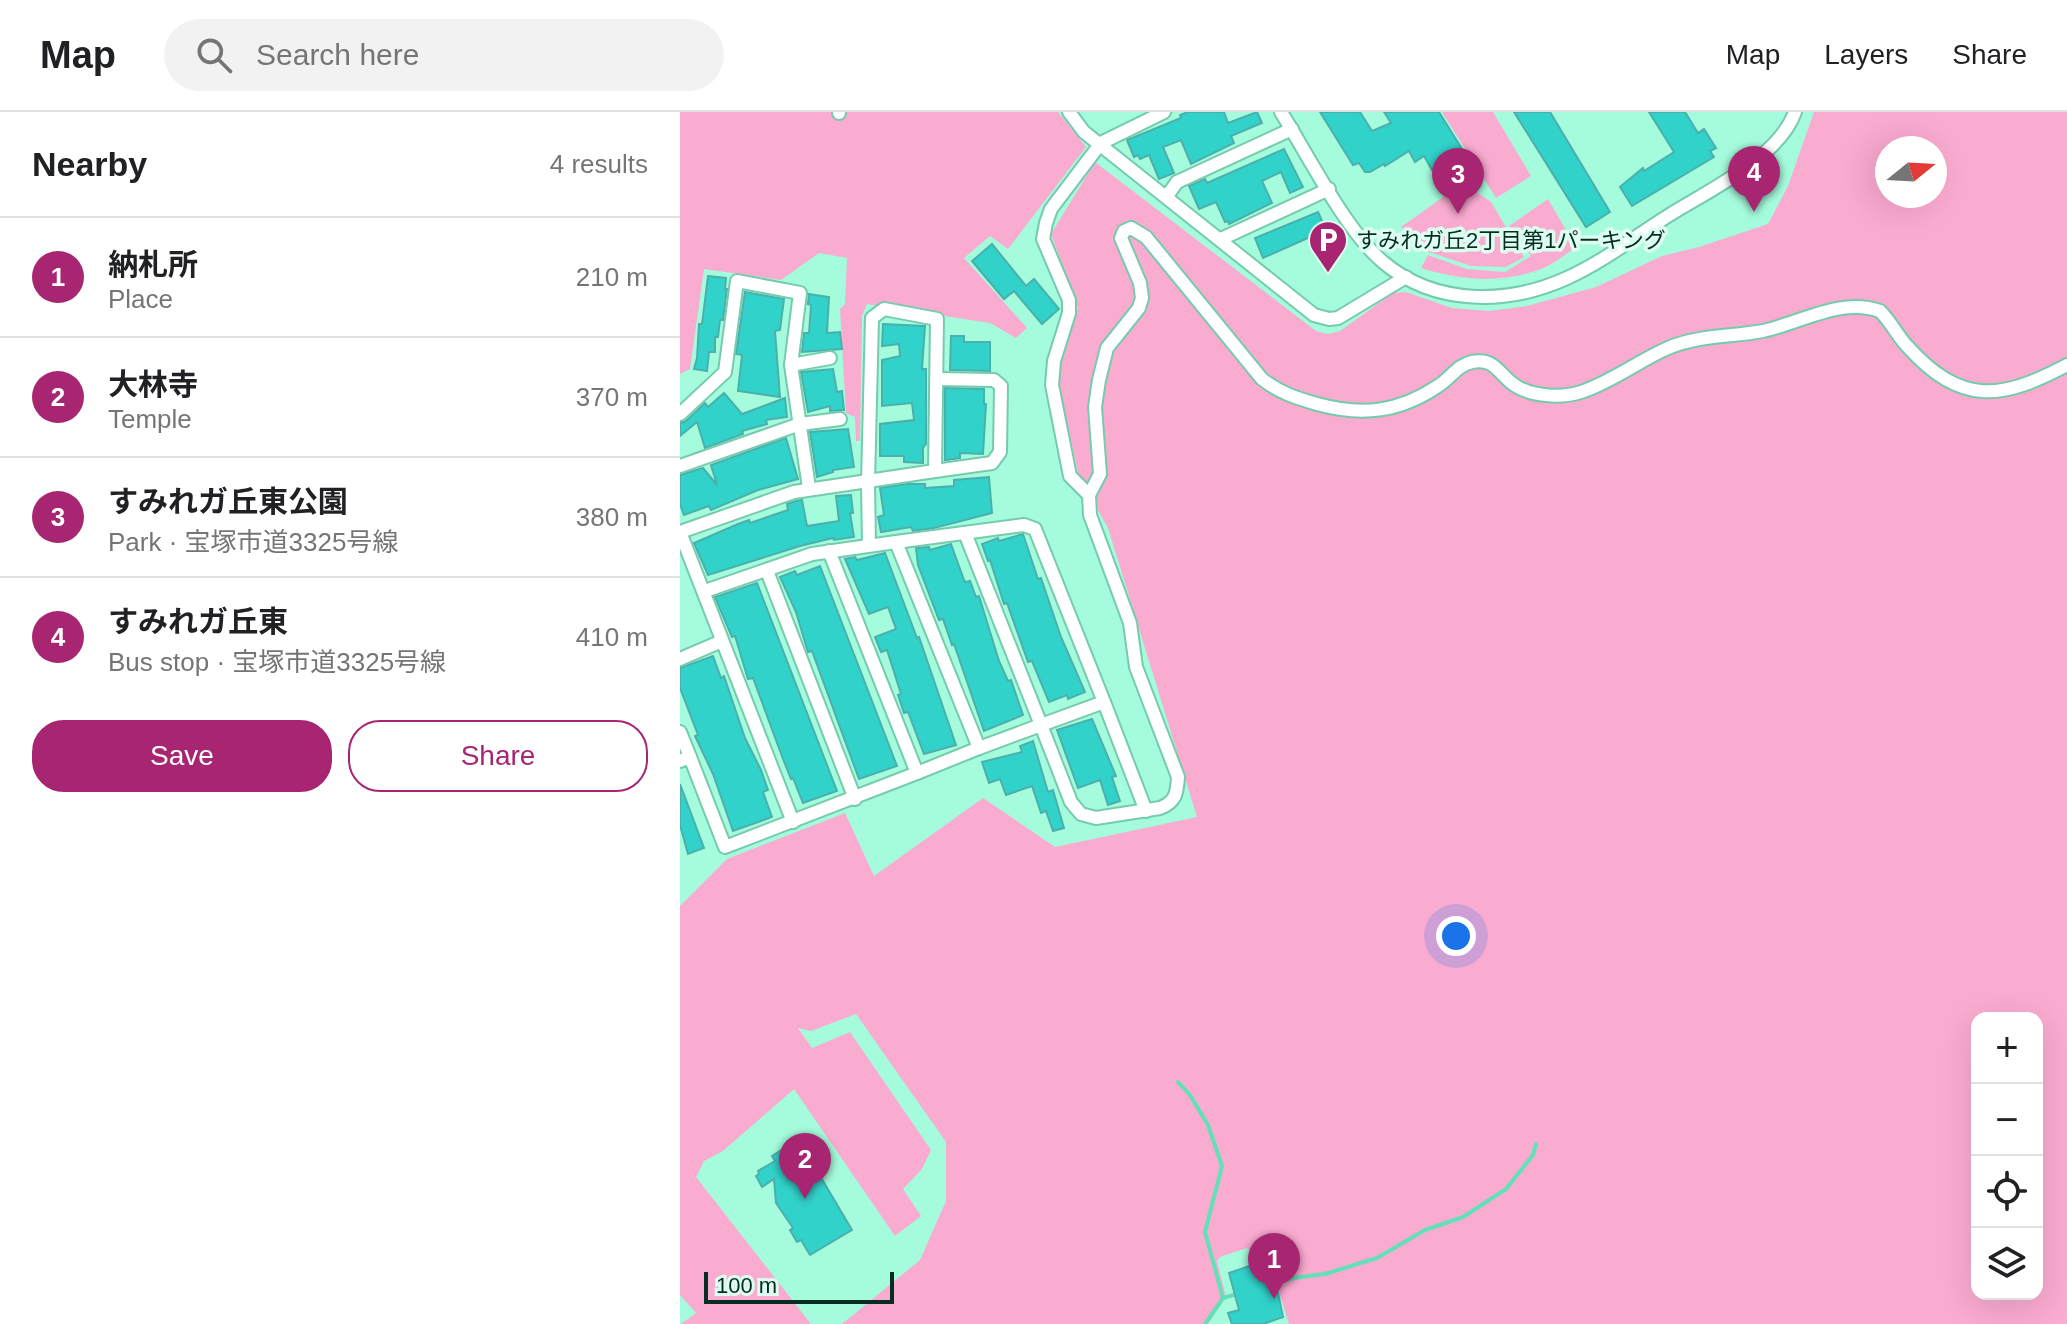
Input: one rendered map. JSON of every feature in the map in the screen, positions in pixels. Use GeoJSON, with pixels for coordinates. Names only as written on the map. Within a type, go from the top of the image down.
{"type":"FeatureCollection","features":[{"type":"Feature","properties":{"kind":"street"},"geometry":{"type":"LineString","coordinates":[[1069,112],[1084,132],[1314,315],[1338,318],[1406,277]]}},
{"type":"Feature","properties":{"kind":"street"},"geometry":{"type":"LineString","coordinates":[[1089,495],[1070,476],[1052,385],[1054,361],[1069,313],[1069,300],[1043,239],[1051,209],[1101,143],[1164,112]]}},
{"type":"Feature","properties":{"kind":"street"},"geometry":{"type":"LineString","coordinates":[[1281,112],[1353,228],[1384,263],[1432,289],[1472,298],[1516,296],[1569,278],[1764,154],[1791,124],[1795,112]]}},
{"type":"Feature","properties":{"kind":"street"},"geometry":{"type":"LineString","coordinates":[[1167,196],[1177,182],[1292,129]]}},
{"type":"Feature","properties":{"kind":"street"},"geometry":{"type":"LineString","coordinates":[[1221,239],[1329,189]]}},
{"type":"Feature","properties":{"kind":"street"},"geometry":{"type":"LineString","coordinates":[[965,533],[1071,802],[1081,814],[1096,818],[1146,811],[1169,805],[1177,794],[1178,777],[1136,667],[1130,623],[1090,515],[1089,495],[1100,474],[1095,407],[1107,348],[1139,308],[1142,298],[1140,283],[1121,238],[1124,231],[1131,228],[1146,237],[1262,379],[1279,392],[1345,411],[1378,411],[1394,406],[1437,387],[1459,367],[1478,361],[1490,362],[1518,388],[1567,395],[1596,386],[1668,348],[1764,330],[1814,314],[1858,307],[1880,311],[1907,347],[1933,371],[1971,391],[1989,393],[2014,389],[2067,365]]}},
{"type":"Feature","properties":{"kind":"street"},"geometry":{"type":"LineString","coordinates":[[680,414],[725,372],[737,281],[800,293],[791,365],[809,488]]}},
{"type":"Feature","properties":{"kind":"street"},"geometry":{"type":"LineString","coordinates":[[869,545],[872,318],[884,309],[937,319],[935,471]]}},
{"type":"Feature","properties":{"kind":"street"},"geometry":{"type":"LineString","coordinates":[[791,365],[830,358]]}},
{"type":"Feature","properties":{"kind":"street"},"geometry":{"type":"LineString","coordinates":[[793,822],[680,532],[809,488],[992,463],[1000,452],[1001,386],[994,380],[937,379]]}},
{"type":"Feature","properties":{"kind":"street"},"geometry":{"type":"LineString","coordinates":[[680,466],[800,424],[840,419]]}},
{"type":"Feature","properties":{"kind":"street"},"geometry":{"type":"LineString","coordinates":[[705,591],[812,554],[1024,525],[1035,529],[1146,811]]}},
{"type":"Feature","properties":{"kind":"street"},"geometry":{"type":"LineString","coordinates":[[896,542],[979,748]]}},
{"type":"Feature","properties":{"kind":"street"},"geometry":{"type":"LineString","coordinates":[[829,551],[917,773]]}},
{"type":"Feature","properties":{"kind":"street"},"geometry":{"type":"LineString","coordinates":[[767,571],[855,799]]}},
{"type":"Feature","properties":{"kind":"street"},"geometry":{"type":"LineString","coordinates":[[680,659],[722,641]]}},
{"type":"Feature","properties":{"kind":"street"},"geometry":{"type":"LineString","coordinates":[[680,732],[685,759],[725,847],[1104,702]]}},
{"type":"Feature","properties":{"kind":"shaded area"},"geometry":{"type":"Polygon","coordinates":[[[680,112],[1058,112],[1086,147],[1008,249],[990,236],[964,258],[1027,328],[1016,338],[990,323],[867,304],[862,316],[860,441],[856,441],[855,417],[846,413],[840,309],[845,304],[847,258],[819,253],[781,280],[704,269],[690,369],[680,374],[680,112]]]}},
{"type":"Feature","properties":{"kind":"shaded area"},"geometry":{"type":"Polygon","coordinates":[[[1442,112],[1493,112],[1531,176],[1496,198],[1442,112]]]}},
{"type":"Feature","properties":{"kind":"shaded area"},"geometry":{"type":"Polygon","coordinates":[[[1814,112],[2067,112],[2067,1324],[1289,1324],[1270,1264],[1247,1248],[1220,1257],[1217,1261],[1226,1297],[1208,1324],[842,1324],[920,1260],[946,1201],[946,1142],[856,1014],[811,1031],[798,1028],[812,1048],[850,1032],[931,1150],[922,1169],[903,1189],[921,1216],[895,1236],[794,1089],[723,1151],[704,1161],[696,1177],[811,1324],[681,1324],[696,1313],[680,1295],[680,906],[727,859],[845,813],[874,876],[983,798],[1055,847],[1197,817],[1108,528],[1079,477],[1057,379],[1078,307],[1051,234],[1095,162],[1316,331],[1328,334],[1340,331],[1393,293],[1406,292],[1452,308],[1489,311],[1527,306],[1596,287],[1662,256],[1768,224],[1788,186],[1814,112]]]}},
{"type":"Feature","properties":{"kind":"shaded area"},"geometry":{"type":"Polygon","coordinates":[[[1463,183],[1491,202],[1524,257],[1506,267],[1471,266],[1426,251],[1401,227],[1463,183]]]}},
{"type":"Feature","properties":{"kind":"shaded area"},"geometry":{"type":"Polygon","coordinates":[[[1548,199],[1576,247],[1548,266],[1494,279],[1465,278],[1421,268],[1428,255],[1467,269],[1505,272],[1531,256],[1509,226],[1548,199]]]}},
{"type":"Feature","properties":{"kind":"building"},"geometry":{"type":"Polygon","coordinates":[[[1188,112],[1224,112],[1228,123],[1257,112],[1262,123],[1231,136],[1234,143],[1191,164],[1181,140],[1163,147],[1174,173],[1159,179],[1149,155],[1140,159],[1138,155],[1134,157],[1127,140],[1181,118],[1180,115],[1188,112]]]}},
{"type":"Feature","properties":{"kind":"building"},"geometry":{"type":"Polygon","coordinates":[[[1320,112],[1360,112],[1372,131],[1391,123],[1384,112],[1439,112],[1462,149],[1432,170],[1424,156],[1415,162],[1409,151],[1385,166],[1365,172],[1359,163],[1353,165],[1320,112]]]}},
{"type":"Feature","properties":{"kind":"building"},"geometry":{"type":"Polygon","coordinates":[[[1514,112],[1550,112],[1610,212],[1586,227],[1514,112]]]}},
{"type":"Feature","properties":{"kind":"building"},"geometry":{"type":"Polygon","coordinates":[[[1649,112],[1685,112],[1698,133],[1704,129],[1716,148],[1710,151],[1714,157],[1632,206],[1620,187],[1643,168],[1644,171],[1674,152],[1649,112]]]}},
{"type":"Feature","properties":{"kind":"building"},"geometry":{"type":"Polygon","coordinates":[[[1284,149],[1303,187],[1290,193],[1281,172],[1262,181],[1272,203],[1229,224],[1225,222],[1216,202],[1199,209],[1189,186],[1205,179],[1207,183],[1284,149]]]}},
{"type":"Feature","properties":{"kind":"building"},"geometry":{"type":"Polygon","coordinates":[[[1318,212],[1326,230],[1263,258],[1255,238],[1318,212]]]}},
{"type":"Feature","properties":{"kind":"building"},"geometry":{"type":"Polygon","coordinates":[[[992,244],[1026,286],[1034,279],[1059,309],[1042,324],[1014,291],[1004,299],[972,261],[992,244]]]}},
{"type":"Feature","properties":{"kind":"building"},"geometry":{"type":"Polygon","coordinates":[[[708,276],[726,278],[727,289],[723,320],[720,320],[718,337],[715,337],[715,352],[709,352],[707,371],[694,369],[708,276]]]}},
{"type":"Feature","properties":{"kind":"building"},"geometry":{"type":"Polygon","coordinates":[[[745,292],[784,299],[780,330],[775,331],[780,397],[738,391],[742,355],[736,354],[745,292]]]}},
{"type":"Feature","properties":{"kind":"building"},"geometry":{"type":"Polygon","coordinates":[[[809,294],[829,297],[827,333],[840,332],[842,349],[802,352],[804,333],[809,333],[809,294]]]}},
{"type":"Feature","properties":{"kind":"building"},"geometry":{"type":"Polygon","coordinates":[[[883,324],[925,326],[922,369],[926,369],[926,444],[923,463],[904,462],[904,456],[880,456],[880,424],[914,420],[912,403],[882,406],[882,360],[900,356],[899,344],[882,346],[883,324]]]}},
{"type":"Feature","properties":{"kind":"building"},"geometry":{"type":"Polygon","coordinates":[[[951,336],[964,336],[964,342],[990,342],[990,371],[950,370],[951,336]]]}},
{"type":"Feature","properties":{"kind":"building"},"geometry":{"type":"Polygon","coordinates":[[[833,369],[837,392],[842,391],[844,410],[830,411],[830,406],[808,412],[801,372],[833,369]]]}},
{"type":"Feature","properties":{"kind":"building"},"geometry":{"type":"Polygon","coordinates":[[[945,388],[984,389],[983,454],[960,453],[960,458],[945,460],[945,388]]]}},
{"type":"Feature","properties":{"kind":"building"},"geometry":{"type":"Polygon","coordinates":[[[724,393],[742,414],[785,398],[787,417],[766,420],[767,424],[742,431],[743,434],[705,448],[697,422],[680,436],[680,423],[705,403],[708,407],[724,393]]]}},
{"type":"Feature","properties":{"kind":"building"},"geometry":{"type":"Polygon","coordinates":[[[848,429],[854,467],[833,470],[817,477],[810,432],[848,429]]]}},
{"type":"Feature","properties":{"kind":"building"},"geometry":{"type":"Polygon","coordinates":[[[786,438],[798,479],[758,490],[711,510],[709,506],[684,515],[680,504],[680,475],[703,468],[717,485],[711,465],[786,438]]]}},
{"type":"Feature","properties":{"kind":"building"},"geometry":{"type":"Polygon","coordinates":[[[989,477],[992,513],[934,528],[913,531],[911,527],[881,532],[878,517],[884,515],[880,488],[906,484],[925,484],[925,488],[954,486],[954,480],[989,477]]]}},
{"type":"Feature","properties":{"kind":"building"},"geometry":{"type":"Polygon","coordinates":[[[851,495],[854,537],[833,538],[800,546],[708,575],[694,543],[749,520],[750,523],[788,510],[787,504],[802,500],[807,526],[839,521],[836,496],[851,495]]]}},
{"type":"Feature","properties":{"kind":"building"},"geometry":{"type":"Polygon","coordinates":[[[1023,534],[1038,579],[1041,578],[1061,637],[1085,692],[1068,699],[1067,695],[1049,702],[1032,661],[1028,662],[982,544],[1023,534]]]}},
{"type":"Feature","properties":{"kind":"building"},"geometry":{"type":"Polygon","coordinates":[[[951,544],[965,582],[970,581],[976,597],[979,596],[999,661],[1008,681],[1011,680],[1023,715],[984,731],[954,644],[943,619],[939,620],[918,565],[916,548],[929,547],[930,550],[951,544]]]}},
{"type":"Feature","properties":{"kind":"building"},"geometry":{"type":"Polygon","coordinates":[[[885,553],[919,637],[956,745],[924,754],[908,712],[904,713],[887,650],[881,652],[875,637],[896,629],[888,607],[869,614],[845,559],[855,557],[857,560],[885,553]]]}},
{"type":"Feature","properties":{"kind":"building"},"geometry":{"type":"Polygon","coordinates":[[[820,566],[897,766],[859,779],[812,651],[808,652],[796,612],[780,577],[795,571],[797,575],[820,566]]]}},
{"type":"Feature","properties":{"kind":"building"},"geometry":{"type":"Polygon","coordinates":[[[757,583],[837,791],[803,803],[753,678],[748,679],[735,636],[732,637],[715,597],[757,583]]]}},
{"type":"Feature","properties":{"kind":"building"},"geometry":{"type":"Polygon","coordinates":[[[713,656],[761,770],[768,790],[763,792],[772,817],[733,831],[713,774],[695,736],[698,735],[680,688],[680,668],[713,656]]]}},
{"type":"Feature","properties":{"kind":"building"},"geometry":{"type":"Polygon","coordinates":[[[1092,719],[1116,776],[1112,777],[1120,801],[1108,805],[1100,780],[1078,788],[1057,730],[1092,719]]]}},
{"type":"Feature","properties":{"kind":"building"},"geometry":{"type":"Polygon","coordinates":[[[1033,741],[1048,792],[1053,790],[1064,828],[1053,831],[1046,811],[1041,813],[1032,786],[1006,795],[1000,779],[989,783],[982,762],[1022,752],[1020,746],[1033,741]]]}},
{"type":"Feature","properties":{"kind":"building"},"geometry":{"type":"Polygon","coordinates":[[[680,784],[704,848],[688,854],[680,825],[680,784]]]}},
{"type":"Feature","properties":{"kind":"building"},"geometry":{"type":"Polygon","coordinates":[[[786,1147],[802,1164],[810,1159],[852,1230],[810,1255],[801,1240],[797,1242],[790,1230],[793,1228],[776,1203],[774,1179],[762,1187],[756,1176],[758,1171],[775,1161],[772,1156],[786,1147]]]}},
{"type":"Feature","properties":{"kind":"building"},"geometry":{"type":"Polygon","coordinates":[[[1261,1262],[1274,1294],[1278,1293],[1283,1317],[1263,1324],[1232,1324],[1228,1313],[1239,1310],[1229,1273],[1261,1262]]]}},
{"type":"Feature","properties":{"kind":"waterway"},"geometry":{"type":"LineString","coordinates":[[1178,1082],[1190,1095],[1208,1125],[1222,1166],[1205,1232],[1223,1298]]}},
{"type":"Feature","properties":{"kind":"waterway"},"geometry":{"type":"LineString","coordinates":[[1265,1286],[1325,1274],[1377,1258],[1425,1230],[1463,1217],[1506,1189],[1533,1155],[1536,1144]]}},
{"type":"Feature","properties":{"kind":"waterway"},"geometry":{"type":"LineString","coordinates":[[1205,1324],[1223,1298],[1237,1294]]}},
{"type":"Feature","properties":{"kind":"place","name":"すみれガ丘東"},"geometry":{"type":"Point","coordinates":[1754,212]}},
{"type":"Feature","properties":{"kind":"place","name":"すみれガ丘東公園"},"geometry":{"type":"Point","coordinates":[1458,214]}},
{"type":"Feature","properties":{"kind":"place","name":"すみれガ丘2丁目第1パーキング"},"geometry":{"type":"Point","coordinates":[1328,274]}},
{"type":"Feature","properties":{"kind":"place","name":"大林寺"},"geometry":{"type":"Point","coordinates":[805,1199]}},
{"type":"Feature","properties":{"kind":"place","name":"納札所"},"geometry":{"type":"Point","coordinates":[1274,1299]}}]}
